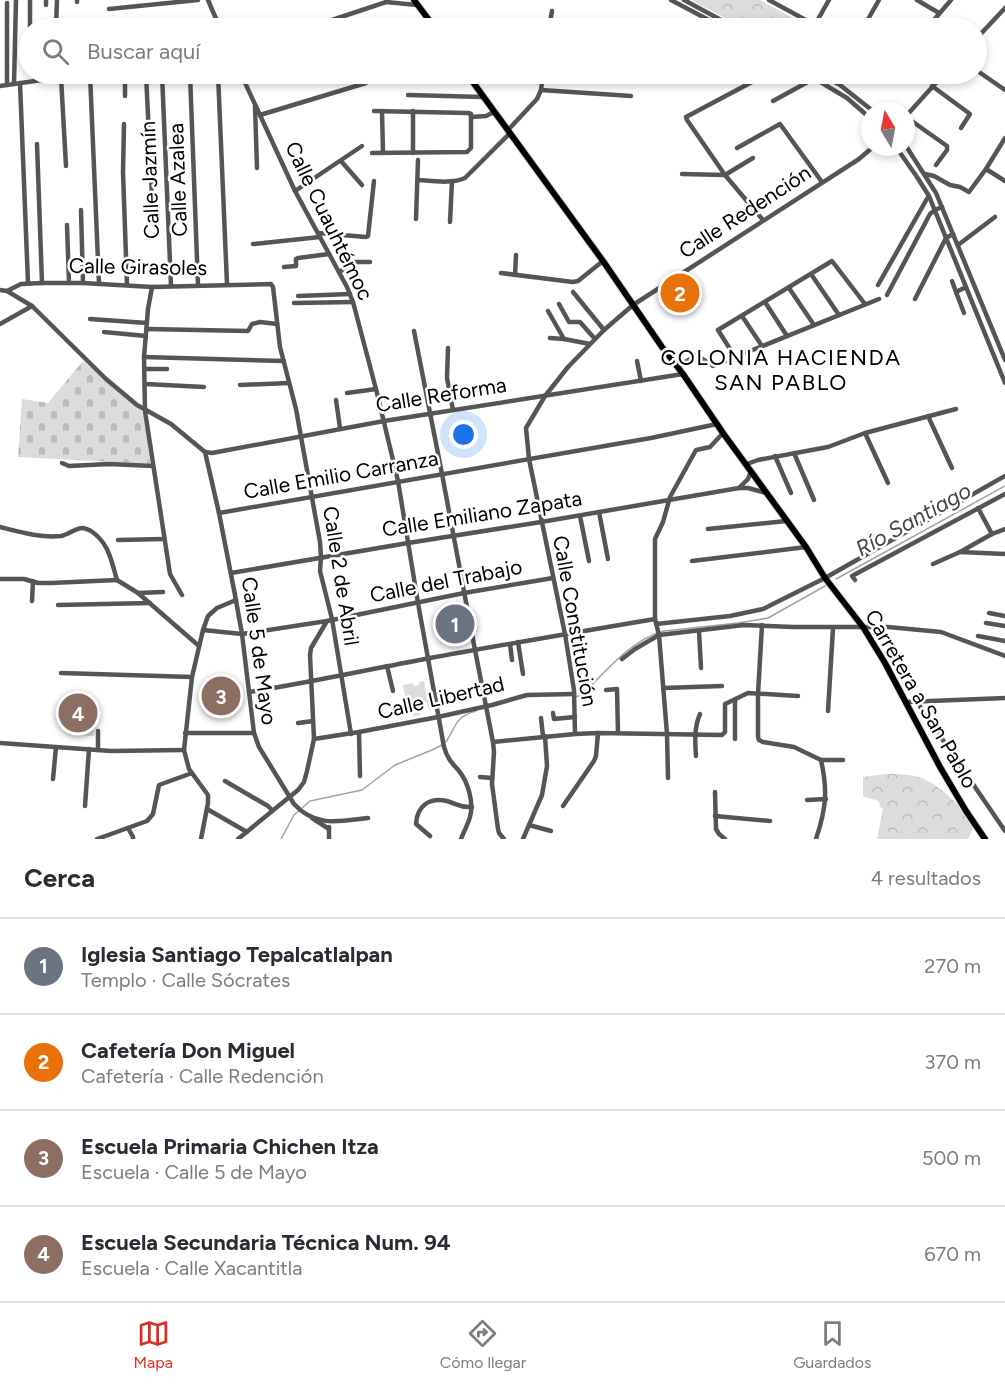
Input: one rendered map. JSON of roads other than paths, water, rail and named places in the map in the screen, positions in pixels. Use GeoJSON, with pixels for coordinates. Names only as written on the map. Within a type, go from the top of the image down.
{"type":"FeatureCollection","features":[{"type":"Feature","properties":{"kind":"main road"},"geometry":{"type":"LineString","coordinates":[[416,2],[428,18]]}},
{"type":"Feature","properties":{"kind":"main road","name":"Carretera a San Pablo"},"geometry":{"type":"LineString","coordinates":[[474,84],[603,261],[806,547],[825,578],[863,627],[940,767],[985,839]]}},
{"type":"Feature","properties":{"kind":"street"},"geometry":{"type":"LineString","coordinates":[[16,0],[17,84],[28,283]]}},
{"type":"Feature","properties":{"kind":"street"},"geometry":{"type":"LineString","coordinates":[[30,0],[30,18]]}},
{"type":"Feature","properties":{"kind":"street"},"geometry":{"type":"LineString","coordinates":[[56,18],[57,0]]}},
{"type":"Feature","properties":{"kind":"street"},"geometry":{"type":"LineString","coordinates":[[109,9],[198,0]]}},
{"type":"Feature","properties":{"kind":"street"},"geometry":{"type":"LineString","coordinates":[[208,0],[216,18]]}},
{"type":"Feature","properties":{"kind":"street"},"geometry":{"type":"LineString","coordinates":[[671,0],[705,18]]}},
{"type":"Feature","properties":{"kind":"street"},"geometry":{"type":"LineString","coordinates":[[684,0],[717,18]]}},
{"type":"Feature","properties":{"kind":"street"},"geometry":{"type":"LineString","coordinates":[[770,0],[799,18]]}},
{"type":"Feature","properties":{"kind":"street"},"geometry":{"type":"LineString","coordinates":[[819,18],[829,0]]}},
{"type":"Feature","properties":{"kind":"street"},"geometry":{"type":"LineString","coordinates":[[869,18],[879,0]]}},
{"type":"Feature","properties":{"kind":"street"},"geometry":{"type":"LineString","coordinates":[[917,0],[939,13]]}},
{"type":"Feature","properties":{"kind":"street"},"geometry":{"type":"LineString","coordinates":[[935,18],[951,0]]}},
{"type":"Feature","properties":{"kind":"street"},"geometry":{"type":"LineString","coordinates":[[337,18],[387,1],[416,2]]}},
{"type":"Feature","properties":{"kind":"street"},"geometry":{"type":"LineString","coordinates":[[7,3],[7,85]]}},
{"type":"Feature","properties":{"kind":"street"},"geometry":{"type":"LineString","coordinates":[[987,27],[1005,8]]}},
{"type":"Feature","properties":{"kind":"street"},"geometry":{"type":"LineString","coordinates":[[551,18],[552,11]]}},
{"type":"Feature","properties":{"kind":"street"},"geometry":{"type":"LineString","coordinates":[[987,78],[1005,90]]}},
{"type":"Feature","properties":{"kind":"street"},"geometry":{"type":"LineString","coordinates":[[0,86],[17,84]]}},
{"type":"Feature","properties":{"kind":"street"},"geometry":{"type":"LineString","coordinates":[[58,84],[66,166]]}},
{"type":"Feature","properties":{"kind":"street"},"geometry":{"type":"LineString","coordinates":[[90,84],[99,284]]}},
{"type":"Feature","properties":{"kind":"street"},"geometry":{"type":"LineString","coordinates":[[125,84],[125,96]]}},
{"type":"Feature","properties":{"kind":"street"},"geometry":{"type":"LineString","coordinates":[[146,84],[152,197]]}},
{"type":"Feature","properties":{"kind":"street","name":"Calle Jazmín"},"geometry":{"type":"LineString","coordinates":[[162,84],[171,286]]}},
{"type":"Feature","properties":{"kind":"street","name":"Calle Azalea"},"geometry":{"type":"LineString","coordinates":[[189,84],[198,285]]}},
{"type":"Feature","properties":{"kind":"street"},"geometry":{"type":"LineString","coordinates":[[218,84],[227,284]]}},
{"type":"Feature","properties":{"kind":"street","name":"Calle Cuauhtémoc"},"geometry":{"type":"LineString","coordinates":[[246,84],[295,191],[353,302],[398,481],[417,603],[443,744],[448,760],[466,783],[472,807]]}},
{"type":"Feature","properties":{"kind":"street"},"geometry":{"type":"LineString","coordinates":[[260,115],[363,84]]}},
{"type":"Feature","properties":{"kind":"street"},"geometry":{"type":"LineString","coordinates":[[418,180],[452,181],[465,178],[537,99],[542,84]]}},
{"type":"Feature","properties":{"kind":"street"},"geometry":{"type":"LineString","coordinates":[[748,84],[686,117],[725,175],[763,220]]}},
{"type":"Feature","properties":{"kind":"street"},"geometry":{"type":"LineString","coordinates":[[774,101],[804,84]]}},
{"type":"Feature","properties":{"kind":"street"},"geometry":{"type":"LineString","coordinates":[[825,84],[861,110]]}},
{"type":"Feature","properties":{"kind":"street"},"geometry":{"type":"LineString","coordinates":[[838,84],[862,102]]}},
{"type":"Feature","properties":{"kind":"street"},"geometry":{"type":"LineString","coordinates":[[915,106],[932,86],[970,114],[961,128]]}},
{"type":"Feature","properties":{"kind":"street"},"geometry":{"type":"LineString","coordinates":[[541,90],[632,96]]}},
{"type":"Feature","properties":{"kind":"street"},"geometry":{"type":"LineString","coordinates":[[408,95],[483,97]]}},
{"type":"Feature","properties":{"kind":"street"},"geometry":{"type":"LineString","coordinates":[[255,104],[256,168]]}},
{"type":"Feature","properties":{"kind":"street"},"geometry":{"type":"LineString","coordinates":[[372,153],[469,151],[471,148],[471,114],[374,111]]}},
{"type":"Feature","properties":{"kind":"street"},"geometry":{"type":"LineString","coordinates":[[382,111],[383,153]]}},
{"type":"Feature","properties":{"kind":"street"},"geometry":{"type":"LineString","coordinates":[[412,153],[413,111]]}},
{"type":"Feature","properties":{"kind":"street"},"geometry":{"type":"LineString","coordinates":[[471,117],[491,115],[494,112]]}},
{"type":"Feature","properties":{"kind":"street"},"geometry":{"type":"LineString","coordinates":[[124,124],[123,172],[128,285]]}},
{"type":"Feature","properties":{"kind":"street"},"geometry":{"type":"LineString","coordinates":[[737,148],[780,124],[822,182]]}},
{"type":"Feature","properties":{"kind":"street"},"geometry":{"type":"LineString","coordinates":[[915,124],[948,148],[936,165]]}},
{"type":"Feature","properties":{"kind":"street"},"geometry":{"type":"LineString","coordinates":[[917,177],[924,174],[934,176],[969,192],[1005,138]]}},
{"type":"Feature","properties":{"kind":"street"},"geometry":{"type":"LineString","coordinates":[[37,144],[42,283]]}},
{"type":"Feature","properties":{"kind":"street"},"geometry":{"type":"LineString","coordinates":[[295,191],[362,146]]}},
{"type":"Feature","properties":{"kind":"street","name":"Calle Redención"},"geometry":{"type":"LineString","coordinates":[[633,305],[862,156]]}},
{"type":"Feature","properties":{"kind":"street"},"geometry":{"type":"LineString","coordinates":[[902,156],[929,196],[1005,382]]}},
{"type":"Feature","properties":{"kind":"street"},"geometry":{"type":"LineString","coordinates":[[912,156],[936,192],[1005,360]]}},
{"type":"Feature","properties":{"kind":"street"},"geometry":{"type":"LineString","coordinates":[[682,174],[725,175],[753,158]]}},
{"type":"Feature","properties":{"kind":"street"},"geometry":{"type":"LineString","coordinates":[[416,219],[418,160]]}},
{"type":"Feature","properties":{"kind":"street"},"geometry":{"type":"LineString","coordinates":[[341,161],[362,185]]}},
{"type":"Feature","properties":{"kind":"street"},"geometry":{"type":"LineString","coordinates":[[986,169],[1005,181]]}},
{"type":"Feature","properties":{"kind":"street"},"geometry":{"type":"LineString","coordinates":[[253,244],[319,235],[368,237],[374,181]]}},
{"type":"Feature","properties":{"kind":"street"},"geometry":{"type":"LineString","coordinates":[[450,222],[452,181]]}},
{"type":"Feature","properties":{"kind":"street"},"geometry":{"type":"LineString","coordinates":[[878,285],[929,196],[936,192]]}},
{"type":"Feature","properties":{"kind":"street"},"geometry":{"type":"LineString","coordinates":[[887,295],[930,214],[942,207]]}},
{"type":"Feature","properties":{"kind":"street"},"geometry":{"type":"LineString","coordinates":[[81,210],[83,283]]}},
{"type":"Feature","properties":{"kind":"street"},"geometry":{"type":"LineString","coordinates":[[957,245],[995,217]]}},
{"type":"Feature","properties":{"kind":"street"},"geometry":{"type":"LineString","coordinates":[[68,225],[69,283]]}},
{"type":"Feature","properties":{"kind":"street"},"geometry":{"type":"LineString","coordinates":[[915,299],[946,238],[953,234]]}},
{"type":"Feature","properties":{"kind":"street"},"geometry":{"type":"LineString","coordinates":[[284,267],[296,266],[298,258],[329,255]]}},
{"type":"Feature","properties":{"kind":"street"},"geometry":{"type":"LineString","coordinates":[[515,275],[516,255]]}},
{"type":"Feature","properties":{"kind":"street"},"geometry":{"type":"LineString","coordinates":[[501,273],[573,282],[578,281],[603,261]]}},
{"type":"Feature","properties":{"kind":"street"},"geometry":{"type":"LineString","coordinates":[[735,357],[718,330],[832,261],[865,304]]}},
{"type":"Feature","properties":{"kind":"street"},"geometry":{"type":"LineString","coordinates":[[339,272],[353,262],[370,262]]}},
{"type":"Feature","properties":{"kind":"street"},"geometry":{"type":"LineString","coordinates":[[811,274],[839,315]]}},
{"type":"Feature","properties":{"kind":"street"},"geometry":{"type":"LineString","coordinates":[[952,281],[964,313]]}},
{"type":"Feature","properties":{"kind":"street","name":"Calle Girasoles"},"geometry":{"type":"LineString","coordinates":[[7,291],[28,283],[152,286],[271,284]]}},
{"type":"Feature","properties":{"kind":"street","name":"Calle 2 de Abril"},"geometry":{"type":"LineString","coordinates":[[271,284],[284,361],[301,435],[320,542],[320,571],[327,596],[329,620],[351,734]]}},
{"type":"Feature","properties":{"kind":"street"},"geometry":{"type":"LineString","coordinates":[[152,286],[144,357],[145,411],[170,574],[182,595]]}},
{"type":"Feature","properties":{"kind":"street"},"geometry":{"type":"LineString","coordinates":[[789,288],[814,325]]}},
{"type":"Feature","properties":{"kind":"street"},"geometry":{"type":"LineString","coordinates":[[956,292],[975,289]]}},
{"type":"Feature","properties":{"kind":"street"},"geometry":{"type":"LineString","coordinates":[[0,290],[7,291],[32,306],[106,379],[145,411],[171,424],[205,452]]}},
{"type":"Feature","properties":{"kind":"street"},"geometry":{"type":"LineString","coordinates":[[573,291],[604,330]]}},
{"type":"Feature","properties":{"kind":"street"},"geometry":{"type":"LineString","coordinates":[[298,296],[350,294]]}},
{"type":"Feature","properties":{"kind":"street"},"geometry":{"type":"LineString","coordinates":[[677,367],[697,355],[713,366],[879,299]]}},
{"type":"Feature","properties":{"kind":"street"},"geometry":{"type":"LineString","coordinates":[[294,303],[353,302]]}},
{"type":"Feature","properties":{"kind":"street"},"geometry":{"type":"LineString","coordinates":[[765,302],[787,336]]}},
{"type":"Feature","properties":{"kind":"street"},"geometry":{"type":"LineString","coordinates":[[559,304],[569,322],[580,322],[595,339]]}},
{"type":"Feature","properties":{"kind":"street","name":"Calle Constitución"},"geometry":{"type":"LineString","coordinates":[[575,734],[574,694],[565,634],[529,459],[526,428],[545,396],[568,368],[604,330],[633,305]]}},
{"type":"Feature","properties":{"kind":"street"},"geometry":{"type":"LineString","coordinates":[[0,324],[32,306]]}},
{"type":"Feature","properties":{"kind":"street"},"geometry":{"type":"LineString","coordinates":[[548,311],[564,339]]}},
{"type":"Feature","properties":{"kind":"street"},"geometry":{"type":"LineString","coordinates":[[742,316],[762,346]]}},
{"type":"Feature","properties":{"kind":"street"},"geometry":{"type":"LineString","coordinates":[[90,319],[147,323]]}},
{"type":"Feature","properties":{"kind":"street"},"geometry":{"type":"LineString","coordinates":[[147,329],[248,332],[252,324],[260,322],[277,324]]}},
{"type":"Feature","properties":{"kind":"street"},"geometry":{"type":"LineString","coordinates":[[414,331],[493,742],[492,778],[495,808],[499,833],[504,839]]}},
{"type":"Feature","properties":{"kind":"street"},"geometry":{"type":"LineString","coordinates":[[104,332],[146,336]]}},
{"type":"Feature","properties":{"kind":"street"},"geometry":{"type":"LineString","coordinates":[[550,338],[590,344]]}},
{"type":"Feature","properties":{"kind":"street"},"geometry":{"type":"LineString","coordinates":[[448,348],[447,378],[453,410]]}},
{"type":"Feature","properties":{"kind":"street"},"geometry":{"type":"LineString","coordinates":[[144,357],[284,361]]}},
{"type":"Feature","properties":{"kind":"street"},"geometry":{"type":"LineString","coordinates":[[637,362],[641,381]]}},
{"type":"Feature","properties":{"kind":"street"},"geometry":{"type":"LineString","coordinates":[[145,369],[167,369]]}},
{"type":"Feature","properties":{"kind":"street","name":"Calle Reforma"},"geometry":{"type":"LineString","coordinates":[[205,452],[212,453],[340,428],[683,374]]}},
{"type":"Feature","properties":{"kind":"street"},"geometry":{"type":"LineString","coordinates":[[240,385],[289,383]]}},
{"type":"Feature","properties":{"kind":"street"},"geometry":{"type":"LineString","coordinates":[[145,384],[204,387]]}},
{"type":"Feature","properties":{"kind":"street"},"geometry":{"type":"LineString","coordinates":[[347,393],[376,389]]}},
{"type":"Feature","properties":{"kind":"street"},"geometry":{"type":"LineString","coordinates":[[336,400],[340,428]]}},
{"type":"Feature","properties":{"kind":"street"},"geometry":{"type":"LineString","coordinates":[[747,464],[775,456],[828,447],[865,433],[956,409]]}},
{"type":"Feature","properties":{"kind":"street"},"geometry":{"type":"LineString","coordinates":[[928,416],[952,468]]}},
{"type":"Feature","properties":{"kind":"street","name":"Calle Emilio Carranza"},"geometry":{"type":"LineString","coordinates":[[219,513],[651,438],[717,424]]}},
{"type":"Feature","properties":{"kind":"street"},"geometry":{"type":"LineString","coordinates":[[668,778],[667,734],[657,628],[655,539],[663,522],[670,496],[696,450],[710,447],[723,433]]}},
{"type":"Feature","properties":{"kind":"street"},"geometry":{"type":"LineString","coordinates":[[865,433],[888,483]]}},
{"type":"Feature","properties":{"kind":"street","name":"Calle 5 de Mayo"},"geometry":{"type":"LineString","coordinates":[[205,452],[236,600],[254,733],[258,747],[302,813],[330,822],[368,818]]}},
{"type":"Feature","properties":{"kind":"street"},"geometry":{"type":"LineString","coordinates":[[794,453],[814,500]]}},
{"type":"Feature","properties":{"kind":"street"},"geometry":{"type":"LineString","coordinates":[[775,456],[791,493]]}},
{"type":"Feature","properties":{"kind":"street"},"geometry":{"type":"LineString","coordinates":[[62,463],[69,466],[109,464],[153,466]]}},
{"type":"Feature","properties":{"kind":"street"},"geometry":{"type":"LineString","coordinates":[[739,488],[752,471]]}},
{"type":"Feature","properties":{"kind":"street"},"geometry":{"type":"LineString","coordinates":[[249,692],[565,634],[657,628],[763,609],[825,578],[1005,476]]}},
{"type":"Feature","properties":{"kind":"street","name":"Calle Emiliano Zapata"},"geometry":{"type":"LineString","coordinates":[[231,573],[739,488],[766,493]]}},
{"type":"Feature","properties":{"kind":"street"},"geometry":{"type":"LineString","coordinates":[[855,580],[852,576],[1005,494]]}},
{"type":"Feature","properties":{"kind":"street"},"geometry":{"type":"LineString","coordinates":[[978,508],[992,534]]}},
{"type":"Feature","properties":{"kind":"street"},"geometry":{"type":"LineString","coordinates":[[599,512],[608,560]]}},
{"type":"Feature","properties":{"kind":"street"},"geometry":{"type":"LineString","coordinates":[[580,516],[589,561]]}},
{"type":"Feature","properties":{"kind":"street"},"geometry":{"type":"LineString","coordinates":[[708,529],[786,520]]}},
{"type":"Feature","properties":{"kind":"street"},"geometry":{"type":"LineString","coordinates":[[0,527],[34,536],[63,536],[84,527],[106,545],[117,580]]}},
{"type":"Feature","properties":{"kind":"street"},"geometry":{"type":"LineString","coordinates":[[933,564],[1005,529]]}},
{"type":"Feature","properties":{"kind":"street"},"geometry":{"type":"LineString","coordinates":[[118,540],[164,539]]}},
{"type":"Feature","properties":{"kind":"street"},"geometry":{"type":"LineString","coordinates":[[692,561],[806,547]]}},
{"type":"Feature","properties":{"kind":"street"},"geometry":{"type":"LineString","coordinates":[[960,552],[1005,554]]}},
{"type":"Feature","properties":{"kind":"street","name":"Calle del Trabajo"},"geometry":{"type":"LineString","coordinates":[[203,630],[242,634],[553,578]]}},
{"type":"Feature","properties":{"kind":"street"},"geometry":{"type":"LineString","coordinates":[[0,579],[29,579],[51,583],[117,580],[138,593],[199,646]]}},
{"type":"Feature","properties":{"kind":"street"},"geometry":{"type":"LineString","coordinates":[[32,601],[33,581]]}},
{"type":"Feature","properties":{"kind":"street"},"geometry":{"type":"LineString","coordinates":[[138,593],[163,592]]}},
{"type":"Feature","properties":{"kind":"street"},"geometry":{"type":"LineString","coordinates":[[201,839],[208,795],[186,762],[184,750],[192,677],[208,616],[225,603],[236,600]]}},
{"type":"Feature","properties":{"kind":"street"},"geometry":{"type":"LineString","coordinates":[[58,605],[150,603]]}},
{"type":"Feature","properties":{"kind":"street"},"geometry":{"type":"LineString","coordinates":[[989,613],[1005,616]]}},
{"type":"Feature","properties":{"kind":"street"},"geometry":{"type":"LineString","coordinates":[[238,839],[290,797],[304,782],[314,739],[311,648],[329,620]]}},
{"type":"Feature","properties":{"kind":"street"},"geometry":{"type":"LineString","coordinates":[[986,624],[1005,626]]}},
{"type":"Feature","properties":{"kind":"street"},"geometry":{"type":"LineString","coordinates":[[622,659],[657,628],[699,631],[744,625],[918,629],[941,632],[1005,656]]}},
{"type":"Feature","properties":{"kind":"street"},"geometry":{"type":"LineString","coordinates":[[762,625],[758,694],[759,740],[794,747],[821,760],[843,760]]}},
{"type":"Feature","properties":{"kind":"street"},"geometry":{"type":"LineString","coordinates":[[828,711],[833,628]]}},
{"type":"Feature","properties":{"kind":"street"},"geometry":{"type":"LineString","coordinates":[[699,631],[701,668]]}},
{"type":"Feature","properties":{"kind":"street"},"geometry":{"type":"LineString","coordinates":[[978,636],[1005,641]]}},
{"type":"Feature","properties":{"kind":"street"},"geometry":{"type":"LineString","coordinates":[[518,642],[523,674]]}},
{"type":"Feature","properties":{"kind":"street"},"geometry":{"type":"LineString","coordinates":[[510,644],[512,660]]}},
{"type":"Feature","properties":{"kind":"street"},"geometry":{"type":"LineString","coordinates":[[387,666],[393,691]]}},
{"type":"Feature","properties":{"kind":"street"},"geometry":{"type":"LineString","coordinates":[[60,673],[192,677]]}},
{"type":"Feature","properties":{"kind":"street"},"geometry":{"type":"LineString","coordinates":[[663,688],[722,686]]}},
{"type":"Feature","properties":{"kind":"street"},"geometry":{"type":"LineString","coordinates":[[606,690],[617,689],[618,733]]}},
{"type":"Feature","properties":{"kind":"street"},"geometry":{"type":"LineString","coordinates":[[493,742],[598,733],[724,734],[724,705],[748,693],[798,696]]}},
{"type":"Feature","properties":{"kind":"street","name":"Calle Libertad"},"geometry":{"type":"LineString","coordinates":[[314,739],[438,717],[527,695],[574,694]]}},
{"type":"Feature","properties":{"kind":"street"},"geometry":{"type":"LineString","coordinates":[[906,702],[1005,698]]}},
{"type":"Feature","properties":{"kind":"street"},"geometry":{"type":"LineString","coordinates":[[735,700],[735,739]]}},
{"type":"Feature","properties":{"kind":"street"},"geometry":{"type":"LineString","coordinates":[[917,702],[1005,831]]}},
{"type":"Feature","properties":{"kind":"street"},"geometry":{"type":"LineString","coordinates":[[554,713],[554,718],[575,717]]}},
{"type":"Feature","properties":{"kind":"street"},"geometry":{"type":"LineString","coordinates":[[696,756],[695,735],[700,714]]}},
{"type":"Feature","properties":{"kind":"street"},"geometry":{"type":"LineString","coordinates":[[523,839],[542,795],[547,766],[541,718]]}},
{"type":"Feature","properties":{"kind":"street"},"geometry":{"type":"LineString","coordinates":[[298,723],[313,721]]}},
{"type":"Feature","properties":{"kind":"street"},"geometry":{"type":"LineString","coordinates":[[98,731],[98,750]]}},
{"type":"Feature","properties":{"kind":"street"},"geometry":{"type":"LineString","coordinates":[[359,732],[360,776]]}},
{"type":"Feature","properties":{"kind":"street"},"geometry":{"type":"LineString","coordinates":[[185,733],[254,733]]}},
{"type":"Feature","properties":{"kind":"street"},"geometry":{"type":"LineString","coordinates":[[563,806],[594,761],[598,733]]}},
{"type":"Feature","properties":{"kind":"street"},"geometry":{"type":"LineString","coordinates":[[0,743],[98,750],[184,750]]}},
{"type":"Feature","properties":{"kind":"street"},"geometry":{"type":"LineString","coordinates":[[53,779],[56,747]]}},
{"type":"Feature","properties":{"kind":"street"},"geometry":{"type":"LineString","coordinates":[[86,806],[89,749]]}},
{"type":"Feature","properties":{"kind":"street"},"geometry":{"type":"LineString","coordinates":[[816,839],[826,799],[821,760]]}},
{"type":"Feature","properties":{"kind":"street"},"geometry":{"type":"LineString","coordinates":[[97,839],[147,821],[153,813],[159,785],[192,773]]}},
{"type":"Feature","properties":{"kind":"street"},"geometry":{"type":"LineString","coordinates":[[480,777],[492,778]]}},
{"type":"Feature","properties":{"kind":"street"},"geometry":{"type":"LineString","coordinates":[[225,781],[272,810]]}},
{"type":"Feature","properties":{"kind":"street"},"geometry":{"type":"LineString","coordinates":[[715,792],[716,829],[725,839]]}},
{"type":"Feature","properties":{"kind":"street"},"geometry":{"type":"LineString","coordinates":[[807,800],[826,799]]}},
{"type":"Feature","properties":{"kind":"street"},"geometry":{"type":"LineString","coordinates":[[430,836],[416,824],[418,811],[429,801],[447,801],[459,807],[472,807],[470,819],[461,839]]}},
{"type":"Feature","properties":{"kind":"street"},"geometry":{"type":"LineString","coordinates":[[487,809],[495,808]]}},
{"type":"Feature","properties":{"kind":"street"},"geometry":{"type":"LineString","coordinates":[[207,809],[247,832]]}},
{"type":"Feature","properties":{"kind":"street"},"geometry":{"type":"LineString","coordinates":[[715,816],[770,821]]}},
{"type":"Feature","properties":{"kind":"street"},"geometry":{"type":"LineString","coordinates":[[310,817],[329,829]]}},
{"type":"Feature","properties":{"kind":"street"},"geometry":{"type":"LineString","coordinates":[[329,839],[330,822]]}},
{"type":"Feature","properties":{"kind":"street"},"geometry":{"type":"LineString","coordinates":[[529,825],[551,831]]}},
{"type":"Feature","properties":{"kind":"street"},"geometry":{"type":"LineString","coordinates":[[128,828],[133,839]]}},
{"type":"Feature","properties":{"kind":"waterway","name":"Río Santiago"},"geometry":{"type":"LineString","coordinates":[[836,579],[1005,486]]}},
{"type":"Feature","properties":{"kind":"waterway","name":"Río Santiago"},"geometry":{"type":"LineString","coordinates":[[575,697],[582,695],[630,649],[652,635],[664,631],[768,618],[825,586]]}},
{"type":"Feature","properties":{"kind":"waterway","name":"Río Santiago"},"geometry":{"type":"LineString","coordinates":[[446,742],[460,719],[476,711]]}},
{"type":"Feature","properties":{"kind":"waterway","name":"Río Santiago"},"geometry":{"type":"LineString","coordinates":[[281,839],[294,815],[310,801],[362,790],[395,765],[442,745]]}},
{"type":"Feature","properties":{"kind":"place","name":"Cafetería Don Miguel"},"geometry":{"type":"Point","coordinates":[680,293]}},
{"type":"Feature","properties":{"kind":"place","name":"Iglesia Santiago Tepalcatlalpan"},"geometry":{"type":"Point","coordinates":[455,624]}},
{"type":"Feature","properties":{"kind":"place","name":"Escuela Primaria Chichen Itza"},"geometry":{"type":"Point","coordinates":[221,696]}},
{"type":"Feature","properties":{"kind":"place","name":"Escuela Secundaria Técnica Num. 94"},"geometry":{"type":"Point","coordinates":[78,713]}},
{"type":"Feature","properties":{"kind":"district","name":"COLONIA HACIENDA SAN PABLO"},"geometry":{"type":"Point","coordinates":[781,370]}}]}
